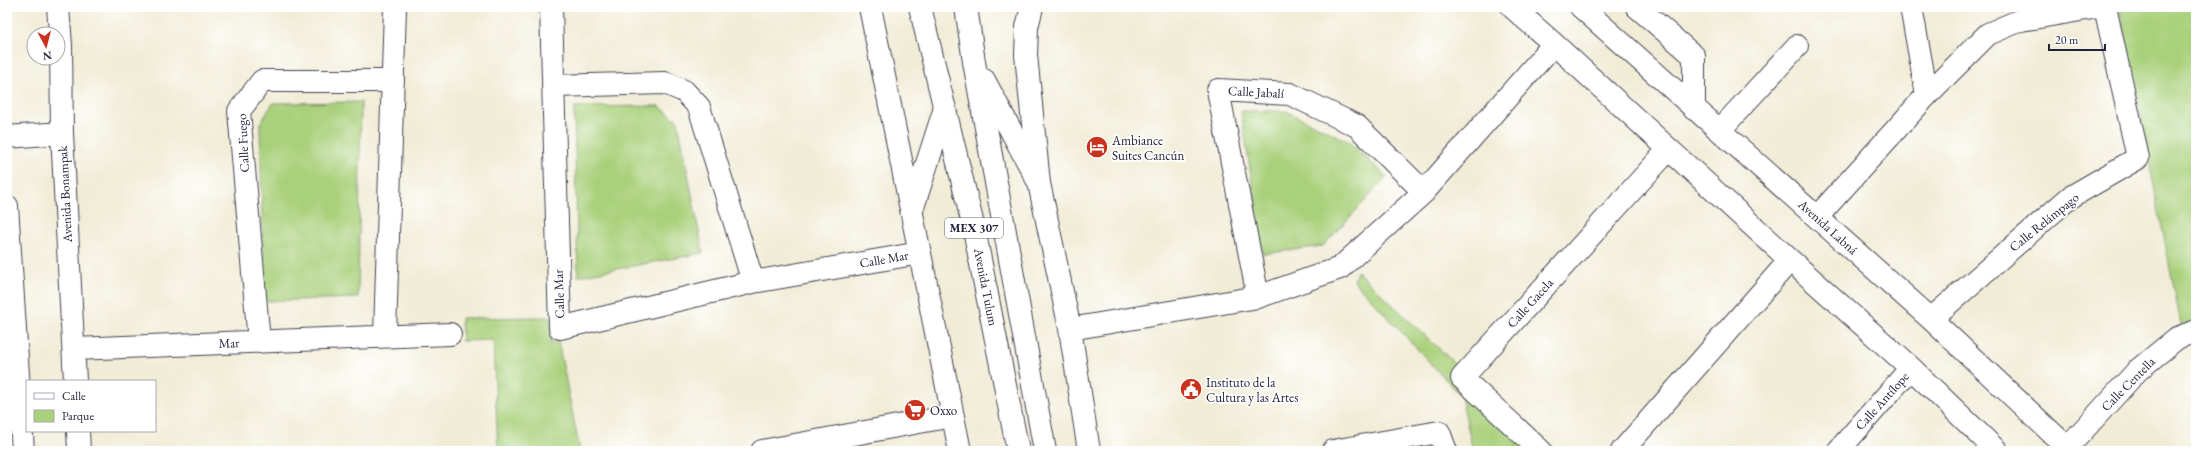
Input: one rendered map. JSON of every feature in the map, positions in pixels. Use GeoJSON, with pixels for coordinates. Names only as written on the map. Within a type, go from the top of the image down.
{"type":"FeatureCollection","features":[{"type":"Feature","properties":{"kind":"street","name":"Avenida Bonampak"},"geometry":{"type":"LineString","coordinates":[[58,7],[60,26]]}},
{"type":"Feature","properties":{"kind":"street"},"geometry":{"type":"LineString","coordinates":[[63,26],[65,7]]}},
{"type":"Feature","properties":{"kind":"street"},"geometry":{"type":"LineString","coordinates":[[396,7],[385,335],[450,334]]}},
{"type":"Feature","properties":{"kind":"street","name":"Calle Mar"},"geometry":{"type":"LineString","coordinates":[[551,7],[560,328],[753,282],[920,253]]}},
{"type":"Feature","properties":{"kind":"street"},"geometry":{"type":"LineString","coordinates":[[870,7],[960,451]]}},
{"type":"Feature","properties":{"kind":"street","name":"Avenida Tulum"},"geometry":{"type":"LineString","coordinates":[[920,7],[974,229],[1018,451]]}},
{"type":"Feature","properties":{"kind":"street","name":"MEX 307"},"geometry":{"type":"LineString","coordinates":[[966,7],[974,62],[1045,451]]}},
{"type":"Feature","properties":{"kind":"street"},"geometry":{"type":"LineString","coordinates":[[1032,7],[1027,27],[1026,55],[1039,184],[1070,329],[1089,451]]}},
{"type":"Feature","properties":{"kind":"street"},"geometry":{"type":"LineString","coordinates":[[1512,7],[1911,368],[1997,451]]}},
{"type":"Feature","properties":{"kind":"street","name":"Avenida Labná"},"geometry":{"type":"LineString","coordinates":[[1581,7],[1931,319],[2069,449]]}},
{"type":"Feature","properties":{"kind":"street"},"geometry":{"type":"LineString","coordinates":[[1637,7],[1694,56],[1694,109]]}},
{"type":"Feature","properties":{"kind":"street"},"geometry":{"type":"LineString","coordinates":[[1911,7],[1927,95]]}},
{"type":"Feature","properties":{"kind":"street"},"geometry":{"type":"LineString","coordinates":[[1816,218],[1927,95],[1988,34],[2020,14],[2098,7]]}},
{"type":"Feature","properties":{"kind":"street","name":"Calle Relámpago"},"geometry":{"type":"LineString","coordinates":[[1931,319],[2069,198],[2138,158],[2105,7]]}},
{"type":"Feature","properties":{"kind":"street"},"geometry":{"type":"LineString","coordinates":[[1070,329],[1258,297],[1340,268],[1424,192],[1554,44]]}},
{"type":"Feature","properties":{"kind":"street"},"geometry":{"type":"LineString","coordinates":[[1720,131],[1797,46]]}},
{"type":"Feature","properties":{"kind":"street"},"geometry":{"type":"LineString","coordinates":[[974,62],[1039,184]]}},
{"type":"Feature","properties":{"kind":"street","name":"Avenida Bonampak"},"geometry":{"type":"LineString","coordinates":[[61,66],[62,133],[75,380]]}},
{"type":"Feature","properties":{"kind":"street","name":"Calle Fuego"},"geometry":{"type":"LineString","coordinates":[[259,342],[239,111],[262,81],[393,81]]}},
{"type":"Feature","properties":{"kind":"street"},"geometry":{"type":"LineString","coordinates":[[553,86],[665,83],[684,91],[700,107],[753,282]]}},
{"type":"Feature","properties":{"kind":"street","name":"Calle Jabalí"},"geometry":{"type":"LineString","coordinates":[[1258,297],[1218,90],[1290,94],[1357,126],[1424,192]]}},
{"type":"Feature","properties":{"kind":"street"},"geometry":{"type":"LineString","coordinates":[[912,210],[945,108]]}},
{"type":"Feature","properties":{"kind":"street"},"geometry":{"type":"LineString","coordinates":[[7,137],[62,133]]}},
{"type":"Feature","properties":{"kind":"street","name":"Calle Gacela"},"geometry":{"type":"LineString","coordinates":[[1541,451],[1462,378],[1669,149]]}},
{"type":"Feature","properties":{"kind":"street"},"geometry":{"type":"LineString","coordinates":[[7,206],[22,451]]}},
{"type":"Feature","properties":{"kind":"street"},"geometry":{"type":"LineString","coordinates":[[1622,451],[1790,260]]}},
{"type":"Feature","properties":{"kind":"street","name":"Calle Centella"},"geometry":{"type":"LineString","coordinates":[[2069,449],[2138,370],[2177,338],[2196,331]]}},
{"type":"Feature","properties":{"kind":"street","name":"Mar"},"geometry":{"type":"LineString","coordinates":[[74,349],[259,342],[385,335]]}},
{"type":"Feature","properties":{"kind":"street","name":"Calle Antílope"},"geometry":{"type":"LineString","coordinates":[[1838,451],[1911,368]]}},
{"type":"Feature","properties":{"kind":"street"},"geometry":{"type":"LineString","coordinates":[[762,451],[952,416]]}},
{"type":"Feature","properties":{"kind":"street"},"geometry":{"type":"LineString","coordinates":[[78,432],[79,451]]}},
{"type":"Feature","properties":{"kind":"street"},"geometry":{"type":"LineString","coordinates":[[1333,451],[1439,432],[1446,451]]}},
{"type":"Feature","properties":{"kind":"green space"},"geometry":{"type":"Polygon","coordinates":[[[2119,7],[2196,7],[2196,322],[2181,325],[2119,7]]]}},
{"type":"Feature","properties":{"kind":"green space"},"geometry":{"type":"Polygon","coordinates":[[[361,102],[358,298],[264,301],[260,124],[273,103],[361,102]]]}},
{"type":"Feature","properties":{"kind":"green space"},"geometry":{"type":"Polygon","coordinates":[[[659,106],[678,121],[703,253],[578,276],[574,107],[659,106]]]}},
{"type":"Feature","properties":{"kind":"green space"},"geometry":{"type":"Polygon","coordinates":[[[1241,111],[1286,111],[1348,141],[1387,177],[1323,246],[1263,254],[1241,111]]]}},
{"type":"Feature","properties":{"kind":"green space"},"geometry":{"type":"Polygon","coordinates":[[[1357,271],[1547,451],[1473,451],[1461,396],[1354,281],[1357,271]]]}},
{"type":"Feature","properties":{"kind":"green space"},"geometry":{"type":"Polygon","coordinates":[[[551,317],[551,344],[558,341],[580,451],[498,451],[493,340],[462,341],[461,318],[551,317]]]}},
{"type":"Feature","properties":{"kind":"place","name":"Ambiance Suites Cancún"},"geometry":{"type":"Point","coordinates":[1097,147]}},
{"type":"Feature","properties":{"kind":"place","name":"Instituto de la Cultura y las Artes"},"geometry":{"type":"Point","coordinates":[1191,389]}},
{"type":"Feature","properties":{"kind":"place","name":"Oxxo"},"geometry":{"type":"Point","coordinates":[915,410]}}]}
